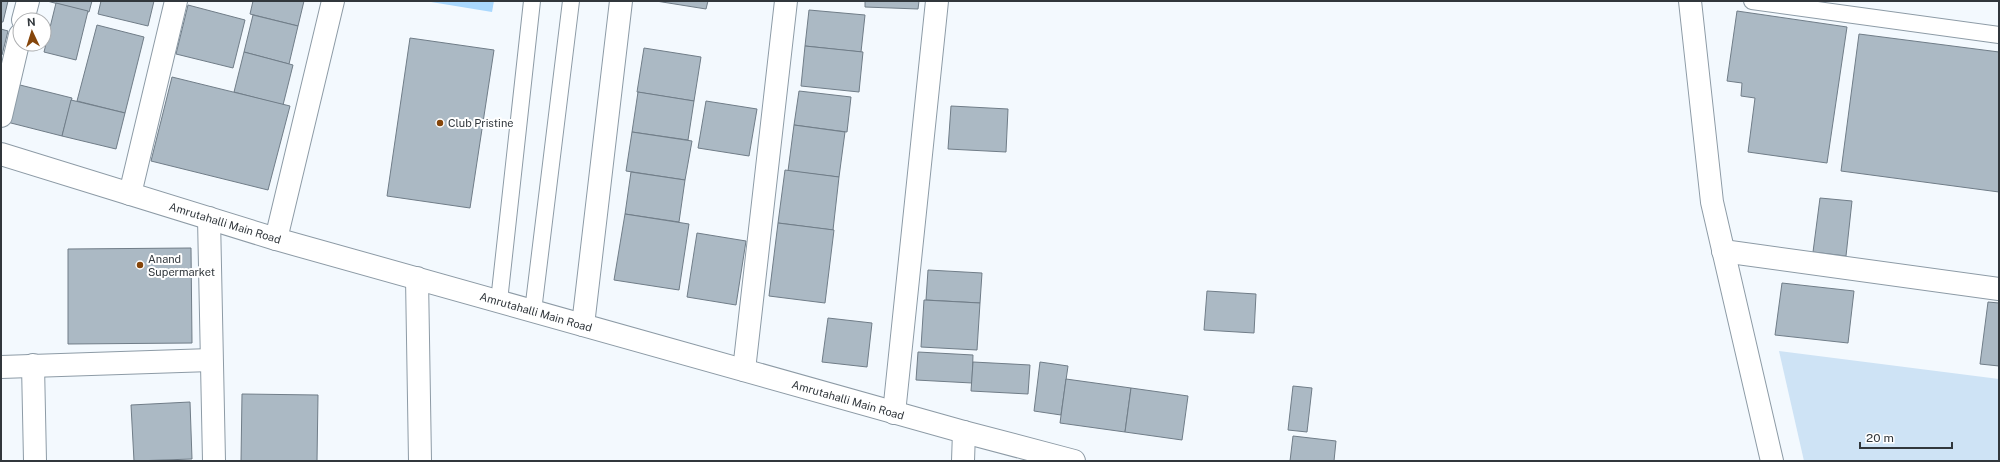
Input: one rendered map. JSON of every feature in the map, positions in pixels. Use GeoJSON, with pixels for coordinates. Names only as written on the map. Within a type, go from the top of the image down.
{"type":"FeatureCollection","features":[{"type":"Feature","properties":{"kind":"street"},"geometry":{"type":"LineString","coordinates":[[25,12],[28,1]]}},
{"type":"Feature","properties":{"kind":"street"},"geometry":{"type":"LineString","coordinates":[[130,194],[176,1]]}},
{"type":"Feature","properties":{"kind":"street"},"geometry":{"type":"LineString","coordinates":[[276,239],[333,1]]}},
{"type":"Feature","properties":{"kind":"street"},"geometry":{"type":"LineString","coordinates":[[583,325],[621,1]]}},
{"type":"Feature","properties":{"kind":"street"},"geometry":{"type":"LineString","coordinates":[[744,370],[786,1]]}},
{"type":"Feature","properties":{"kind":"street"},"geometry":{"type":"LineString","coordinates":[[894,412],[937,1]]}},
{"type":"Feature","properties":{"kind":"street"},"geometry":{"type":"LineString","coordinates":[[1690,1],[1712,202],[1772,461]]}},
{"type":"Feature","properties":{"kind":"street"},"geometry":{"type":"LineString","coordinates":[[1,116],[16,52]]}},
{"type":"Feature","properties":{"kind":"street","name":"Amrutahalli Main Road"},"geometry":{"type":"LineString","coordinates":[[1,154],[276,239],[964,432],[1074,461]]}},
{"type":"Feature","properties":{"kind":"street"},"geometry":{"type":"LineString","coordinates":[[209,218],[214,461]]}},
{"type":"Feature","properties":{"kind":"street"},"geometry":{"type":"LineString","coordinates":[[1723,251],[1999,289]]}},
{"type":"Feature","properties":{"kind":"street"},"geometry":{"type":"LineString","coordinates":[[417,278],[420,461]]}},
{"type":"Feature","properties":{"kind":"street"},"geometry":{"type":"LineString","coordinates":[[1,367],[211,360]]}},
{"type":"Feature","properties":{"kind":"street"},"geometry":{"type":"LineString","coordinates":[[33,365],[35,461]]}},
{"type":"Feature","properties":{"kind":"street"},"geometry":{"type":"LineString","coordinates":[[963,461],[964,432]]}},
{"type":"Feature","properties":{"kind":"lane"},"geometry":{"type":"LineString","coordinates":[[499,301],[532,1]]}},
{"type":"Feature","properties":{"kind":"lane"},"geometry":{"type":"LineString","coordinates":[[533,311],[571,1]]}},
{"type":"Feature","properties":{"kind":"lane"},"geometry":{"type":"LineString","coordinates":[[1752,1],[1999,35]]}},
{"type":"Feature","properties":{"kind":"shaded area"},"geometry":{"type":"Polygon","coordinates":[[[1779,351],[1999,379],[1999,461],[1804,461],[1779,351]]]}},
{"type":"Feature","properties":{"kind":"water"},"geometry":{"type":"Polygon","coordinates":[[[425,1],[494,1],[492,12],[425,1]]]}},
{"type":"Feature","properties":{"kind":"building"},"geometry":{"type":"Polygon","coordinates":[[[1,1],[8,1],[3,22],[1,22],[1,1]]]}},
{"type":"Feature","properties":{"kind":"building"},"geometry":{"type":"Polygon","coordinates":[[[47,1],[92,1],[89,12],[47,1]]]}},
{"type":"Feature","properties":{"kind":"building"},"geometry":{"type":"Polygon","coordinates":[[[101,1],[154,1],[148,26],[98,14],[101,1]]]}},
{"type":"Feature","properties":{"kind":"building"},"geometry":{"type":"Polygon","coordinates":[[[253,1],[304,1],[298,26],[250,14],[253,1]]]}},
{"type":"Feature","properties":{"kind":"building"},"geometry":{"type":"Polygon","coordinates":[[[656,1],[708,1],[706,9],[656,1]]]}},
{"type":"Feature","properties":{"kind":"building"},"geometry":{"type":"Polygon","coordinates":[[[865,1],[919,1],[918,9],[865,7],[865,1]]]}},
{"type":"Feature","properties":{"kind":"building"},"geometry":{"type":"Polygon","coordinates":[[[56,3],[88,11],[76,60],[44,52],[52,52],[52,19],[56,3]]]}},
{"type":"Feature","properties":{"kind":"building"},"geometry":{"type":"Polygon","coordinates":[[[188,5],[245,20],[233,68],[176,54],[188,5]]]}},
{"type":"Feature","properties":{"kind":"building"},"geometry":{"type":"Polygon","coordinates":[[[809,10],[865,15],[861,52],[805,46],[809,10]]]}},
{"type":"Feature","properties":{"kind":"building"},"geometry":{"type":"Polygon","coordinates":[[[1737,11],[1847,27],[1827,163],[1748,152],[1755,98],[1741,96],[1742,83],[1727,81],[1737,11]]]}},
{"type":"Feature","properties":{"kind":"building"},"geometry":{"type":"Polygon","coordinates":[[[253,15],[298,26],[289,64],[244,52],[253,15]]]}},
{"type":"Feature","properties":{"kind":"building"},"geometry":{"type":"Polygon","coordinates":[[[97,25],[144,37],[125,113],[77,101],[97,25]]]}},
{"type":"Feature","properties":{"kind":"building"},"geometry":{"type":"Polygon","coordinates":[[[1,29],[8,31],[2,55],[1,55],[1,29]]]}},
{"type":"Feature","properties":{"kind":"building"},"geometry":{"type":"Polygon","coordinates":[[[1859,34],[1999,52],[1999,192],[1841,171],[1859,34]]]}},
{"type":"Feature","properties":{"kind":"building","name":"Club Pristine"},"geometry":{"type":"Polygon","coordinates":[[[410,38],[494,50],[470,208],[387,196],[410,38]]]}},
{"type":"Feature","properties":{"kind":"building"},"geometry":{"type":"Polygon","coordinates":[[[805,46],[863,52],[859,92],[801,86],[805,46]]]}},
{"type":"Feature","properties":{"kind":"building"},"geometry":{"type":"Polygon","coordinates":[[[644,48],[701,57],[694,101],[637,92],[644,48]]]}},
{"type":"Feature","properties":{"kind":"building"},"geometry":{"type":"Polygon","coordinates":[[[244,52],[293,65],[283,105],[234,92],[244,52]]]}},
{"type":"Feature","properties":{"kind":"building"},"geometry":{"type":"Polygon","coordinates":[[[172,77],[290,106],[268,190],[151,161],[172,77]]]}},
{"type":"Feature","properties":{"kind":"building"},"geometry":{"type":"Polygon","coordinates":[[[16,84],[72,98],[62,136],[7,122],[16,84]]]}},
{"type":"Feature","properties":{"kind":"building"},"geometry":{"type":"Polygon","coordinates":[[[799,91],[851,97],[847,132],[794,125],[799,91]]]}},
{"type":"Feature","properties":{"kind":"building"},"geometry":{"type":"Polygon","coordinates":[[[638,92],[694,101],[688,140],[632,132],[638,92]]]}},
{"type":"Feature","properties":{"kind":"building"},"geometry":{"type":"Polygon","coordinates":[[[71,100],[125,113],[116,149],[62,136],[71,100]]]}},
{"type":"Feature","properties":{"kind":"building"},"geometry":{"type":"Polygon","coordinates":[[[706,101],[757,109],[749,156],[698,148],[706,101]]]}},
{"type":"Feature","properties":{"kind":"building"},"geometry":{"type":"Polygon","coordinates":[[[951,106],[1008,109],[1006,152],[948,149],[951,106]]]}},
{"type":"Feature","properties":{"kind":"building"},"geometry":{"type":"Polygon","coordinates":[[[794,125],[845,132],[839,177],[788,171],[794,125]]]}},
{"type":"Feature","properties":{"kind":"building"},"geometry":{"type":"Polygon","coordinates":[[[632,132],[692,141],[685,180],[626,171],[632,132]]]}},
{"type":"Feature","properties":{"kind":"building"},"geometry":{"type":"Polygon","coordinates":[[[785,170],[839,177],[833,230],[778,223],[785,170]]]}},
{"type":"Feature","properties":{"kind":"building"},"geometry":{"type":"Polygon","coordinates":[[[631,172],[685,180],[679,222],[625,214],[631,172]]]}},
{"type":"Feature","properties":{"kind":"building"},"geometry":{"type":"Polygon","coordinates":[[[1820,198],[1852,201],[1846,256],[1813,252],[1820,198]]]}},
{"type":"Feature","properties":{"kind":"building"},"geometry":{"type":"Polygon","coordinates":[[[625,214],[689,224],[679,290],[614,280],[625,214]]]}},
{"type":"Feature","properties":{"kind":"building"},"geometry":{"type":"Polygon","coordinates":[[[778,223],[834,230],[825,303],[769,296],[778,223]]]}},
{"type":"Feature","properties":{"kind":"building"},"geometry":{"type":"Polygon","coordinates":[[[697,233],[746,241],[736,305],[687,297],[697,233]]]}},
{"type":"Feature","properties":{"kind":"building"},"geometry":{"type":"Polygon","coordinates":[[[191,248],[192,343],[68,344],[68,249],[191,248]]]}},
{"type":"Feature","properties":{"kind":"building"},"geometry":{"type":"Polygon","coordinates":[[[928,270],[982,273],[980,303],[926,300],[928,270]]]}},
{"type":"Feature","properties":{"kind":"building"},"geometry":{"type":"Polygon","coordinates":[[[1782,283],[1854,291],[1848,343],[1775,335],[1782,283]]]}},
{"type":"Feature","properties":{"kind":"building"},"geometry":{"type":"Polygon","coordinates":[[[1207,291],[1256,294],[1254,333],[1204,330],[1207,291]]]}},
{"type":"Feature","properties":{"kind":"building"},"geometry":{"type":"Polygon","coordinates":[[[924,300],[980,303],[977,350],[921,347],[924,300]]]}},
{"type":"Feature","properties":{"kind":"building"},"geometry":{"type":"Polygon","coordinates":[[[1988,302],[1999,303],[1999,366],[1980,364],[1988,302]]]}},
{"type":"Feature","properties":{"kind":"building"},"geometry":{"type":"Polygon","coordinates":[[[828,318],[872,323],[867,367],[822,362],[828,318]]]}},
{"type":"Feature","properties":{"kind":"building"},"geometry":{"type":"Polygon","coordinates":[[[918,352],[973,355],[972,383],[916,380],[918,352]]]}},
{"type":"Feature","properties":{"kind":"building"},"geometry":{"type":"Polygon","coordinates":[[[973,362],[1030,365],[1028,394],[971,391],[973,362]]]}},
{"type":"Feature","properties":{"kind":"building"},"geometry":{"type":"Polygon","coordinates":[[[1040,362],[1068,366],[1061,415],[1034,411],[1040,362]]]}},
{"type":"Feature","properties":{"kind":"building"},"geometry":{"type":"Polygon","coordinates":[[[1066,379],[1131,388],[1125,432],[1060,423],[1066,379]]]}},
{"type":"Feature","properties":{"kind":"building"},"geometry":{"type":"Polygon","coordinates":[[[1293,386],[1312,388],[1307,432],[1288,430],[1293,386]]]}},
{"type":"Feature","properties":{"kind":"building"},"geometry":{"type":"Polygon","coordinates":[[[1131,388],[1188,396],[1182,440],[1125,432],[1131,388]]]}},
{"type":"Feature","properties":{"kind":"building"},"geometry":{"type":"Polygon","coordinates":[[[242,394],[318,395],[317,461],[241,461],[242,394]]]}},
{"type":"Feature","properties":{"kind":"building"},"geometry":{"type":"Polygon","coordinates":[[[190,402],[192,459],[134,461],[131,405],[190,402]]]}},
{"type":"Feature","properties":{"kind":"building"},"geometry":{"type":"Polygon","coordinates":[[[1293,436],[1336,441],[1334,461],[1290,461],[1293,436]]]}},
{"type":"Feature","properties":{"kind":"place","name":"Club Pristine"},"geometry":{"type":"Point","coordinates":[440,123]}},
{"type":"Feature","properties":{"kind":"place","name":"Anand Supermarket"},"geometry":{"type":"Point","coordinates":[140,265]}}]}
